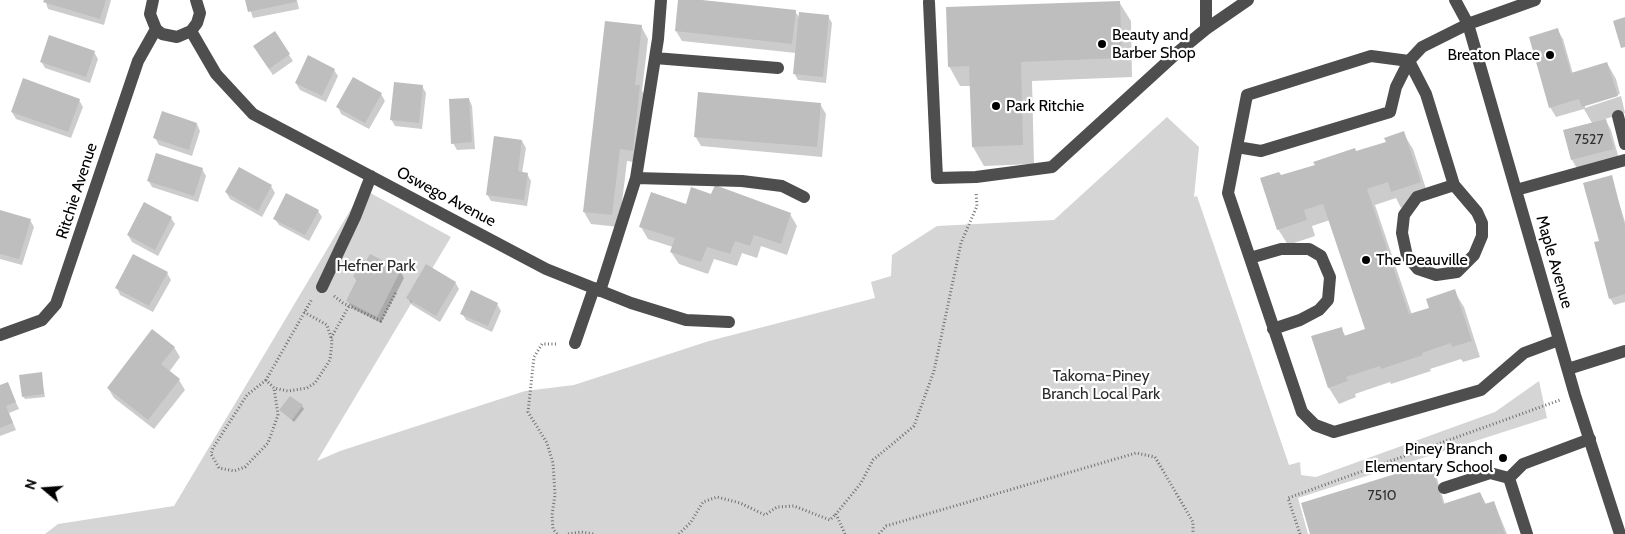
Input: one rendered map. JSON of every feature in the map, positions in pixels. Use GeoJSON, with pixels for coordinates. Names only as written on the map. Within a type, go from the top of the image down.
{"type":"FeatureCollection","features":[{"type":"Feature","properties":{"kind":"street"},"geometry":{"type":"LineString","coordinates":[[153,0],[150,14],[156,29],[170,36],[185,35],[198,23],[200,13],[196,0]]}},
{"type":"Feature","properties":{"kind":"street"},"geometry":{"type":"LineString","coordinates":[[575,343],[597,290],[636,178],[655,58],[661,0]]}},
{"type":"Feature","properties":{"kind":"street"},"geometry":{"type":"LineString","coordinates":[[1206,0],[1206,29]]}},
{"type":"Feature","properties":{"kind":"street"},"geometry":{"type":"LineString","coordinates":[[929,2],[937,178],[976,176],[1052,167],[1206,29],[1248,0]]}},
{"type":"Feature","properties":{"kind":"street","name":"Maple Avenue"},"geometry":{"type":"LineString","coordinates":[[1455,0],[1468,24],[1559,340],[1620,534]]}},
{"type":"Feature","properties":{"kind":"street"},"geometry":{"type":"LineString","coordinates":[[1237,147],[1261,151],[1390,112],[1396,87],[1409,61],[1422,47],[1468,24],[1535,0]]}},
{"type":"Feature","properties":{"kind":"street","name":"Ritchie Avenue"},"geometry":{"type":"LineString","coordinates":[[0,335],[42,320],[56,304],[138,61],[156,29]]}},
{"type":"Feature","properties":{"kind":"street","name":"Oswego Avenue"},"geometry":{"type":"LineString","coordinates":[[191,31],[216,74],[253,114],[546,269],[597,290],[686,320],[729,322]]}},
{"type":"Feature","properties":{"kind":"street"},"geometry":{"type":"LineString","coordinates":[[1409,61],[1371,56],[1247,95],[1228,192],[1302,412],[1315,426],[1334,432],[1481,390],[1524,353],[1559,340]]}},
{"type":"Feature","properties":{"kind":"street"},"geometry":{"type":"LineString","coordinates":[[655,58],[778,68]]}},
{"type":"Feature","properties":{"kind":"street"},"geometry":{"type":"LineString","coordinates":[[1409,61],[1426,94],[1454,185],[1476,212],[1482,223],[1482,236],[1474,255],[1457,272],[1436,275],[1418,269],[1407,256],[1402,233],[1404,215],[1417,197],[1454,185]]}},
{"type":"Feature","properties":{"kind":"street"},"geometry":{"type":"LineString","coordinates":[[1618,116],[1625,144]]}},
{"type":"Feature","properties":{"kind":"street"},"geometry":{"type":"LineString","coordinates":[[1516,190],[1625,160]]}},
{"type":"Feature","properties":{"kind":"street"},"geometry":{"type":"LineString","coordinates":[[322,287],[355,217],[371,176]]}},
{"type":"Feature","properties":{"kind":"street"},"geometry":{"type":"LineString","coordinates":[[636,178],[742,180],[782,186],[804,197]]}},
{"type":"Feature","properties":{"kind":"street"},"geometry":{"type":"LineString","coordinates":[[1250,258],[1281,249],[1310,249],[1321,256],[1330,277],[1328,300],[1319,310],[1300,320],[1274,329]]}},
{"type":"Feature","properties":{"kind":"street"},"geometry":{"type":"LineString","coordinates":[[1568,369],[1625,351]]}},
{"type":"Feature","properties":{"kind":"street"},"geometry":{"type":"LineString","coordinates":[[1509,478],[1523,464],[1590,439]]}},
{"type":"Feature","properties":{"kind":"street"},"geometry":{"type":"LineString","coordinates":[[1444,488],[1490,473],[1509,478]]}},
{"type":"Feature","properties":{"kind":"street"},"geometry":{"type":"LineString","coordinates":[[1509,478],[1527,534]]}},
{"type":"Feature","properties":{"kind":"path"},"geometry":{"type":"LineString","coordinates":[[679,534],[691,522],[703,502],[717,497],[740,503],[765,515],[777,507],[794,506],[830,520],[861,483],[873,460],[914,426],[934,371],[961,243],[977,206],[976,176]]}},
{"type":"Feature","properties":{"kind":"path"},"geometry":{"type":"LineString","coordinates":[[266,380],[274,388],[278,415],[268,443],[245,466],[234,471],[219,468],[211,454],[213,448],[248,395],[266,380],[304,312],[322,287],[349,306],[381,321],[396,292]]}},
{"type":"Feature","properties":{"kind":"path"},"geometry":{"type":"LineString","coordinates":[[331,338],[349,306]]}},
{"type":"Feature","properties":{"kind":"path"},"geometry":{"type":"LineString","coordinates":[[274,388],[300,390],[315,383],[330,360],[331,338],[327,325],[304,312]]}},
{"type":"Feature","properties":{"kind":"path"},"geometry":{"type":"LineString","coordinates":[[557,534],[553,530],[552,515],[555,495],[553,463],[547,443],[528,412],[534,357],[542,344],[575,343]]}},
{"type":"Feature","properties":{"kind":"path"},"geometry":{"type":"LineString","coordinates":[[1300,534],[1288,498],[1568,398]]}},
{"type":"Feature","properties":{"kind":"path"},"geometry":{"type":"LineString","coordinates":[[879,534],[886,526],[1136,452],[1155,457],[1193,522],[1193,534]]}},
{"type":"Feature","properties":{"kind":"path"},"geometry":{"type":"LineString","coordinates":[[836,514],[845,534]]}},
{"type":"Feature","properties":{"kind":"path"},"geometry":{"type":"LineString","coordinates":[[568,534],[580,532],[594,534]]}},
{"type":"Feature","properties":{"kind":"green space","name":"Takoma-Piney Branch Local Park"},"geometry":{"type":"Polygon","coordinates":[[[1167,117],[1199,147],[1194,197],[1197,196],[1289,465],[1300,462],[1301,475],[1316,477],[1495,412],[1539,381],[1547,418],[1298,498],[1308,534],[45,534],[58,524],[174,506],[363,189],[451,237],[317,461],[340,451],[525,391],[574,385],[709,341],[875,298],[871,282],[891,276],[892,255],[937,226],[1054,220],[1167,117]]]}},
{"type":"Feature","properties":{"kind":"building"},"geometry":{"type":"Polygon","coordinates":[[[44,0],[106,0],[100,19],[43,2],[44,0]]]}},
{"type":"Feature","properties":{"kind":"building"},"geometry":{"type":"Polygon","coordinates":[[[245,0],[296,0],[296,2],[248,12],[245,0]]]}},
{"type":"Feature","properties":{"kind":"building"},"geometry":{"type":"Polygon","coordinates":[[[678,0],[702,0],[796,10],[792,44],[675,31],[678,0]]]}},
{"type":"Feature","properties":{"kind":"building","name":"Park Ritchie"},"geometry":{"type":"Polygon","coordinates":[[[1120,1],[1122,58],[1021,62],[1023,145],[972,147],[969,66],[948,67],[946,7],[1120,1]]]}},
{"type":"Feature","properties":{"kind":"building"},"geometry":{"type":"Polygon","coordinates":[[[799,12],[829,15],[823,77],[793,74],[799,12]]]}},
{"type":"Feature","properties":{"kind":"building"},"geometry":{"type":"Polygon","coordinates":[[[1625,17],[1625,47],[1621,48],[1613,21],[1625,17]]]}},
{"type":"Feature","properties":{"kind":"building"},"geometry":{"type":"Polygon","coordinates":[[[605,21],[642,25],[635,85],[640,85],[633,151],[620,149],[612,215],[583,212],[605,21]]]}},
{"type":"Feature","properties":{"kind":"building","name":"Breaton Place"},"geometry":{"type":"Polygon","coordinates":[[[1558,28],[1571,73],[1607,62],[1618,96],[1582,107],[1579,99],[1549,108],[1529,37],[1558,28]]]}},
{"type":"Feature","properties":{"kind":"building"},"geometry":{"type":"Polygon","coordinates":[[[275,31],[290,54],[269,69],[253,46],[275,31]]]}},
{"type":"Feature","properties":{"kind":"building"},"geometry":{"type":"Polygon","coordinates":[[[49,35],[95,51],[86,77],[40,62],[49,35]]]}},
{"type":"Feature","properties":{"kind":"building"},"geometry":{"type":"Polygon","coordinates":[[[308,55],[335,69],[322,96],[295,83],[308,55]]]}},
{"type":"Feature","properties":{"kind":"building"},"geometry":{"type":"Polygon","coordinates":[[[353,77],[382,93],[365,123],[336,107],[353,77]]]}},
{"type":"Feature","properties":{"kind":"building"},"geometry":{"type":"Polygon","coordinates":[[[23,78],[80,99],[68,132],[11,112],[23,78]]]}},
{"type":"Feature","properties":{"kind":"building"},"geometry":{"type":"Polygon","coordinates":[[[394,82],[423,85],[419,123],[390,120],[394,82]]]}},
{"type":"Feature","properties":{"kind":"building"},"geometry":{"type":"Polygon","coordinates":[[[698,92],[821,103],[817,147],[694,137],[698,92]]]}},
{"type":"Feature","properties":{"kind":"building"},"geometry":{"type":"Polygon","coordinates":[[[469,98],[472,142],[451,144],[449,99],[469,98]]]}},
{"type":"Feature","properties":{"kind":"building"},"geometry":{"type":"Polygon","coordinates":[[[162,111],[197,123],[189,150],[153,138],[162,111]]]}},
{"type":"Feature","properties":{"kind":"building"},"geometry":{"type":"Polygon","coordinates":[[[1606,119],[1614,149],[1571,160],[1563,130],[1606,119]]]}},
{"type":"Feature","properties":{"kind":"building","name":"The Deauville"},"geometry":{"type":"Polygon","coordinates":[[[1404,131],[1421,182],[1391,192],[1388,182],[1367,189],[1409,314],[1429,308],[1426,299],[1455,289],[1472,341],[1452,347],[1451,343],[1381,369],[1380,366],[1346,377],[1348,381],[1328,388],[1311,336],[1342,327],[1344,336],[1365,329],[1323,204],[1304,210],[1307,220],[1277,230],[1260,178],[1279,172],[1281,175],[1315,165],[1313,162],[1355,148],[1356,151],[1386,142],[1384,138],[1404,131]]]}},
{"type":"Feature","properties":{"kind":"building"},"geometry":{"type":"Polygon","coordinates":[[[494,136],[522,140],[518,171],[528,173],[524,200],[486,195],[494,136]]]}},
{"type":"Feature","properties":{"kind":"building"},"geometry":{"type":"Polygon","coordinates":[[[156,153],[203,168],[194,196],[147,181],[156,153]]]}},
{"type":"Feature","properties":{"kind":"building"},"geometry":{"type":"Polygon","coordinates":[[[239,167],[272,185],[258,211],[225,192],[239,167]]]}},
{"type":"Feature","properties":{"kind":"building"},"geometry":{"type":"Polygon","coordinates":[[[1612,175],[1625,226],[1625,294],[1609,299],[1594,242],[1599,241],[1583,183],[1612,175]]]}},
{"type":"Feature","properties":{"kind":"building"},"geometry":{"type":"Polygon","coordinates":[[[715,185],[791,213],[781,244],[754,235],[750,246],[735,241],[730,254],[707,247],[701,262],[670,252],[675,238],[639,227],[651,192],[686,204],[691,187],[711,194],[715,185]]]}},
{"type":"Feature","properties":{"kind":"building"},"geometry":{"type":"Polygon","coordinates":[[[286,193],[319,210],[305,235],[273,219],[286,193]]]}},
{"type":"Feature","properties":{"kind":"building"},"geometry":{"type":"Polygon","coordinates":[[[144,202],[172,217],[155,250],[127,235],[144,202]]]}},
{"type":"Feature","properties":{"kind":"building"},"geometry":{"type":"Polygon","coordinates":[[[0,210],[31,219],[19,259],[0,254],[0,210]]]}},
{"type":"Feature","properties":{"kind":"building"},"geometry":{"type":"Polygon","coordinates":[[[133,254],[168,272],[149,306],[115,288],[133,254]]]}},
{"type":"Feature","properties":{"kind":"building"},"geometry":{"type":"Polygon","coordinates":[[[370,254],[401,270],[377,317],[346,301],[357,279],[353,277],[362,259],[366,261],[370,254]]]}},
{"type":"Feature","properties":{"kind":"building"},"geometry":{"type":"Polygon","coordinates":[[[426,264],[456,282],[436,316],[406,298],[426,264]]]}},
{"type":"Feature","properties":{"kind":"building"},"geometry":{"type":"Polygon","coordinates":[[[471,290],[498,303],[488,326],[460,314],[471,290]]]}},
{"type":"Feature","properties":{"kind":"building"},"geometry":{"type":"Polygon","coordinates":[[[152,329],[175,347],[161,364],[180,379],[148,420],[107,388],[152,329]]]}},
{"type":"Feature","properties":{"kind":"building"},"geometry":{"type":"Polygon","coordinates":[[[42,372],[44,394],[22,397],[19,375],[42,372]]]}},
{"type":"Feature","properties":{"kind":"building"},"geometry":{"type":"Polygon","coordinates":[[[8,382],[16,402],[6,406],[13,423],[0,428],[0,385],[8,382]]]}},
{"type":"Feature","properties":{"kind":"building"},"geometry":{"type":"Polygon","coordinates":[[[290,396],[303,405],[292,420],[279,410],[290,396]]]}},
{"type":"Feature","properties":{"kind":"building"},"geometry":{"type":"Polygon","coordinates":[[[1431,463],[1443,504],[1480,492],[1485,504],[1494,501],[1505,534],[1310,534],[1301,503],[1431,463]]]}},
{"type":"Feature","properties":{"kind":"place","name":"Beauty and Barber Shop"},"geometry":{"type":"Point","coordinates":[1102,44]}},
{"type":"Feature","properties":{"kind":"place","name":"Breaton Place"},"geometry":{"type":"Point","coordinates":[1550,55]}},
{"type":"Feature","properties":{"kind":"place","name":"Park Ritchie"},"geometry":{"type":"Point","coordinates":[996,106]}},
{"type":"Feature","properties":{"kind":"place","name":"The Deauville"},"geometry":{"type":"Point","coordinates":[1366,260]}},
{"type":"Feature","properties":{"kind":"place","name":"Piney Branch Elementary School"},"geometry":{"type":"Point","coordinates":[1503,458]}},
{"type":"Feature","properties":{"kind":"park label","name":"Hefner Park"},"geometry":{"type":"Point","coordinates":[376,266]}}]}
